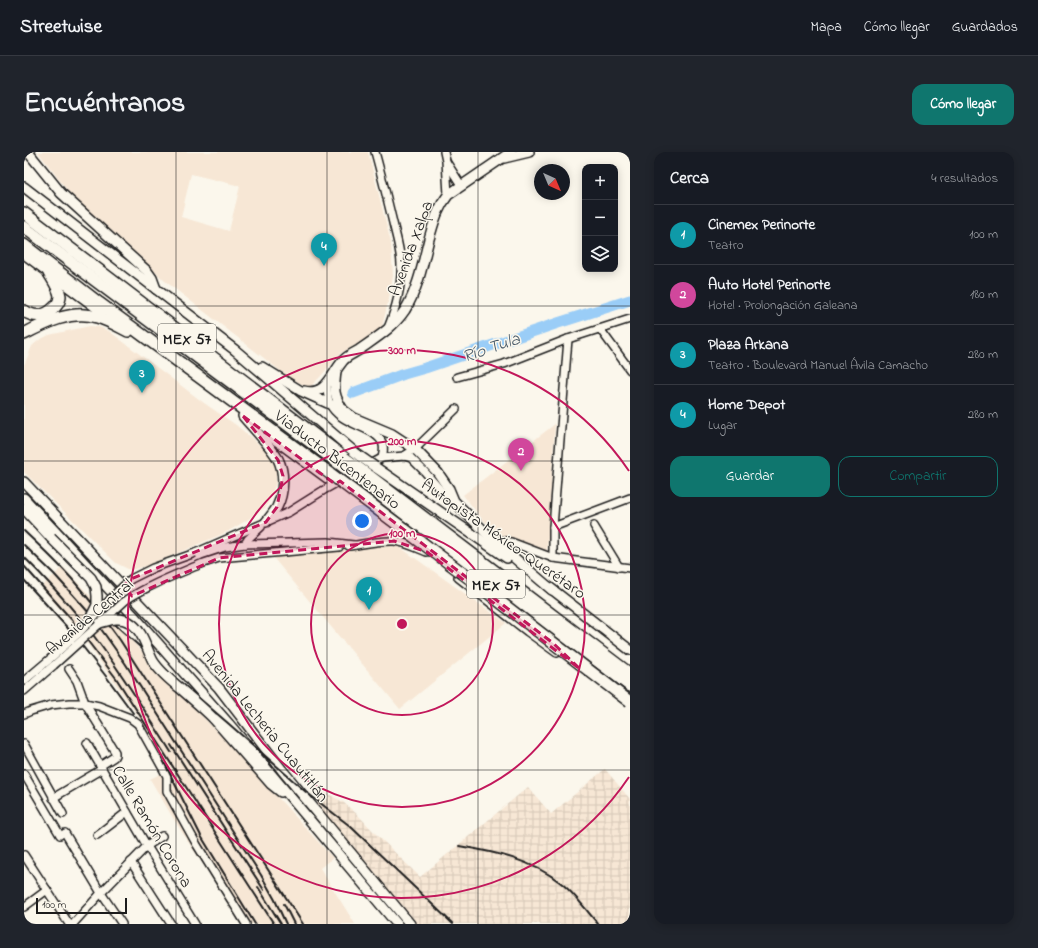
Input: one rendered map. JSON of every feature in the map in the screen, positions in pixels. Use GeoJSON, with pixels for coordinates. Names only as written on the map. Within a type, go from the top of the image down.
{"type":"FeatureCollection","features":[{"type":"Feature","properties":{"kind":"highway","name":"MEX 57"},"geometry":{"type":"LineString","coordinates":[[24,213],[630,674]]}},
{"type":"Feature","properties":{"kind":"highway","name":"MEX 57"},"geometry":{"type":"LineString","coordinates":[[24,227],[351,462]]}},
{"type":"Feature","properties":{"kind":"highway","name":"Viaducto Bicentenario"},"geometry":{"type":"LineString","coordinates":[[24,246],[413,536],[630,702]]}},
{"type":"Feature","properties":{"kind":"highway"},"geometry":{"type":"LineString","coordinates":[[24,310],[30,315],[44,315],[51,312],[57,305],[60,298],[58,289],[49,273]]}},
{"type":"Feature","properties":{"kind":"highway"},"geometry":{"type":"LineString","coordinates":[[24,334],[54,320],[86,314],[97,317],[128,331]]}},
{"type":"Feature","properties":{"kind":"highway","name":"MEX 57"},"geometry":{"type":"LineString","coordinates":[[368,475],[483,574],[630,686]]}},
{"type":"Feature","properties":{"kind":"highway"},"geometry":{"type":"LineString","coordinates":[[483,574],[580,669]]}},
{"type":"Feature","properties":{"kind":"main road"},"geometry":{"type":"LineString","coordinates":[[28,152],[61,193],[147,271],[157,290]]}},
{"type":"Feature","properties":{"kind":"main road","name":"Avenida Xalpa"},"geometry":{"type":"LineString","coordinates":[[301,391],[313,392],[319,390],[327,383],[342,362],[386,332],[399,319],[412,295],[422,267],[436,215],[441,204],[448,195],[461,185],[511,152]]}},
{"type":"Feature","properties":{"kind":"main road","name":"Avenida Xalpa"},"geometry":{"type":"LineString","coordinates":[[502,158],[529,152]]}},
{"type":"Feature","properties":{"kind":"main road"},"geometry":{"type":"LineString","coordinates":[[24,187],[235,350],[301,391],[343,410],[354,418],[392,434],[415,449],[438,473],[449,489],[454,501],[491,538],[552,590]]}},
{"type":"Feature","properties":{"kind":"main road"},"geometry":{"type":"LineString","coordinates":[[24,254],[427,552],[528,631],[630,706]]}},
{"type":"Feature","properties":{"kind":"main road"},"geometry":{"type":"LineString","coordinates":[[235,350],[351,462]]}},
{"type":"Feature","properties":{"kind":"main road"},"geometry":{"type":"LineString","coordinates":[[336,370],[334,392],[336,400],[343,410]]}},
{"type":"Feature","properties":{"kind":"main road"},"geometry":{"type":"LineString","coordinates":[[243,416],[278,460],[283,476],[282,493],[277,507],[266,522]]}},
{"type":"Feature","properties":{"kind":"main road","name":"Autopista México-Querétaro"},"geometry":{"type":"LineString","coordinates":[[368,475],[480,540],[552,590],[630,650]]}},
{"type":"Feature","properties":{"kind":"main road","name":"Avenida Lecheria Cuautitlán"},"geometry":{"type":"LineString","coordinates":[[24,482],[219,688],[282,770],[410,924]]}},
{"type":"Feature","properties":{"kind":"main road","name":"Avenida Lecheria Cuautitlán"},"geometry":{"type":"LineString","coordinates":[[24,498],[117,598],[229,724],[397,924]]}},
{"type":"Feature","properties":{"kind":"main road"},"geometry":{"type":"LineString","coordinates":[[24,509],[91,578],[96,587],[97,605],[88,623]]}},
{"type":"Feature","properties":{"kind":"main road"},"geometry":{"type":"LineString","coordinates":[[100,623],[120,618],[134,625],[140,633],[152,659],[159,669],[214,718],[271,784],[294,801]]}},
{"type":"Feature","properties":{"kind":"street"},"geometry":{"type":"LineString","coordinates":[[376,152],[389,205],[401,266],[400,287],[395,311],[386,332]]}},
{"type":"Feature","properties":{"kind":"street"},"geometry":{"type":"LineString","coordinates":[[444,152],[448,195]]}},
{"type":"Feature","properties":{"kind":"street"},"geometry":{"type":"LineString","coordinates":[[446,161],[461,185]]}},
{"type":"Feature","properties":{"kind":"street"},"geometry":{"type":"LineString","coordinates":[[457,376],[504,364],[568,339],[630,319]]}},
{"type":"Feature","properties":{"kind":"street"},"geometry":{"type":"LineString","coordinates":[[600,329],[630,370]]}},
{"type":"Feature","properties":{"kind":"street"},"geometry":{"type":"LineString","coordinates":[[553,558],[553,527],[568,339]]}},
{"type":"Feature","properties":{"kind":"street"},"geometry":{"type":"LineString","coordinates":[[327,383],[327,393],[330,405],[345,420],[373,433],[379,438],[383,444],[382,458],[404,456],[411,458],[443,493],[454,501]]}},
{"type":"Feature","properties":{"kind":"street"},"geometry":{"type":"LineString","coordinates":[[404,456],[415,449],[456,408]]}},
{"type":"Feature","properties":{"kind":"street","name":"Avenida Central"},"geometry":{"type":"LineString","coordinates":[[24,691],[131,579],[153,568],[195,553],[289,512],[324,490],[382,458]]}},
{"type":"Feature","properties":{"kind":"street"},"geometry":{"type":"LineString","coordinates":[[553,527],[630,498]]}},
{"type":"Feature","properties":{"kind":"street"},"geometry":{"type":"LineString","coordinates":[[245,544],[248,539],[266,522]]}},
{"type":"Feature","properties":{"kind":"street"},"geometry":{"type":"LineString","coordinates":[[594,526],[619,567]]}},
{"type":"Feature","properties":{"kind":"street"},"geometry":{"type":"LineString","coordinates":[[480,540],[491,538],[511,542],[553,558],[630,568]]}},
{"type":"Feature","properties":{"kind":"street"},"geometry":{"type":"LineString","coordinates":[[117,598],[126,590],[200,555],[225,547],[245,544],[328,542],[354,545],[394,541],[407,544],[427,552]]}},
{"type":"Feature","properties":{"kind":"street","name":"Avenida Central"},"geometry":{"type":"LineString","coordinates":[[24,681],[52,662],[126,600],[138,592],[201,564],[219,558],[354,545]]}},
{"type":"Feature","properties":{"kind":"street"},"geometry":{"type":"LineString","coordinates":[[53,798],[101,768],[115,755],[115,752],[85,703],[77,681],[69,669]]}},
{"type":"Feature","properties":{"kind":"street"},"geometry":{"type":"LineString","coordinates":[[24,714],[51,705],[85,703],[99,706],[130,718],[138,724],[168,776],[167,791],[196,845],[246,924]]}},
{"type":"Feature","properties":{"kind":"street","name":"Calle Ramón Corona"},"geometry":{"type":"LineString","coordinates":[[87,743],[147,846],[195,924]]}},
{"type":"Feature","properties":{"kind":"street"},"geometry":{"type":"LineString","coordinates":[[24,744],[62,814]]}},
{"type":"Feature","properties":{"kind":"street"},"geometry":{"type":"LineString","coordinates":[[24,774],[122,924]]}},
{"type":"Feature","properties":{"kind":"street"},"geometry":{"type":"LineString","coordinates":[[97,835],[127,812]]}},
{"type":"Feature","properties":{"kind":"street"},"geometry":{"type":"LineString","coordinates":[[73,924],[147,846],[162,836]]}},
{"type":"Feature","properties":{"kind":"street"},"geometry":{"type":"LineString","coordinates":[[24,855],[69,924]]}},
{"type":"Feature","properties":{"kind":"street"},"geometry":{"type":"LineString","coordinates":[[131,862],[171,924]]}},
{"type":"Feature","properties":{"kind":"street"},"geometry":{"type":"LineString","coordinates":[[24,907],[47,890]]}},
{"type":"Feature","properties":{"kind":"highlighted area"},"geometry":{"type":"Polygon","coordinates":[[[243,416],[335,484],[340,481],[553,643],[580,669],[427,552],[394,541],[219,558],[132,596],[123,586],[131,579],[266,522],[277,507],[283,476],[278,460],[243,416]]]}},
{"type":"Feature","properties":{"kind":"shaded area"},"geometry":{"type":"Polygon","coordinates":[[[38,152],[368,152],[391,243],[393,276],[382,327],[373,336],[341,353],[309,388],[287,376],[165,281],[71,195],[38,152]],[[191,174],[181,217],[229,231],[240,186],[191,174]]]}},
{"type":"Feature","properties":{"kind":"shaded area"},"geometry":{"type":"Polygon","coordinates":[[[90,326],[99,327],[109,331],[204,403],[236,425],[268,452],[273,458],[276,470],[276,482],[266,507],[227,532],[152,564],[130,570],[116,563],[24,472],[24,365],[32,346],[39,340],[49,335],[90,326]]]}},
{"type":"Feature","properties":{"kind":"shaded area"},"geometry":{"type":"Polygon","coordinates":[[[555,424],[547,552],[501,535],[483,520],[463,495],[555,424]]]}},
{"type":"Feature","properties":{"kind":"shaded area"},"geometry":{"type":"Polygon","coordinates":[[[390,544],[401,548],[506,623],[400,709],[270,554],[335,550],[390,544]]]}},
{"type":"Feature","properties":{"kind":"shaded area"},"geometry":{"type":"Polygon","coordinates":[[[63,567],[333,858],[320,868],[355,924],[242,924],[176,823],[150,779],[162,773],[148,744],[139,717],[78,630],[41,587],[63,567]]]}},
{"type":"Feature","properties":{"kind":"shaded area"},"geometry":{"type":"Polygon","coordinates":[[[605,769],[630,799],[630,924],[415,924],[317,806],[318,799],[326,793],[343,802],[420,877],[528,787],[551,814],[605,769]]]}},
{"type":"Feature","properties":{"kind":"waterway","name":"Río Tula"},"geometry":{"type":"LineString","coordinates":[[353,393],[404,374],[630,300]]}},
{"type":"Feature","properties":{"kind":"railway"},"geometry":{"type":"LineString","coordinates":[[24,531],[72,579],[120,640],[303,924]]}},
{"type":"Feature","properties":{"kind":"railway"},"geometry":{"type":"LineString","coordinates":[[24,545],[54,574],[90,614],[125,663],[261,875],[286,924]]}},
{"type":"Feature","properties":{"kind":"railway"},"geometry":{"type":"LineString","coordinates":[[24,557],[84,623],[129,686],[171,752]]}},
{"type":"Feature","properties":{"kind":"railway"},"geometry":{"type":"LineString","coordinates":[[24,566],[71,619],[116,678],[274,924]]}},
{"type":"Feature","properties":{"kind":"railway"},"geometry":{"type":"LineString","coordinates":[[24,580],[73,634],[133,713]]}},
{"type":"Feature","properties":{"kind":"railway"},"geometry":{"type":"LineString","coordinates":[[110,620],[306,792],[350,826],[453,924]]}},
{"type":"Feature","properties":{"kind":"railway"},"geometry":{"type":"LineString","coordinates":[[171,745],[264,890]]}},
{"type":"Feature","properties":{"kind":"railway"},"geometry":{"type":"LineString","coordinates":[[162,758],[201,836],[255,924]]}},
{"type":"Feature","properties":{"kind":"railway"},"geometry":{"type":"LineString","coordinates":[[459,846],[499,854],[538,868],[566,887],[598,924]]}},
{"type":"Feature","properties":{"kind":"railway"},"geometry":{"type":"LineString","coordinates":[[258,887],[281,924]]}},
{"type":"Feature","properties":{"kind":"railway"},"geometry":{"type":"LineString","coordinates":[[284,904],[294,924]]}},
{"type":"Feature","properties":{"kind":"place","name":"Home Depot"},"geometry":{"type":"Point","coordinates":[324,266]}},
{"type":"Feature","properties":{"kind":"place","name":"Plaza Arkana"},"geometry":{"type":"Point","coordinates":[142,393]}},
{"type":"Feature","properties":{"kind":"place","name":"Auto Hotel Perinorte"},"geometry":{"type":"Point","coordinates":[521,471]}},
{"type":"Feature","properties":{"kind":"place","name":"Cinemex Perinorte"},"geometry":{"type":"Point","coordinates":[369,610]}}]}
